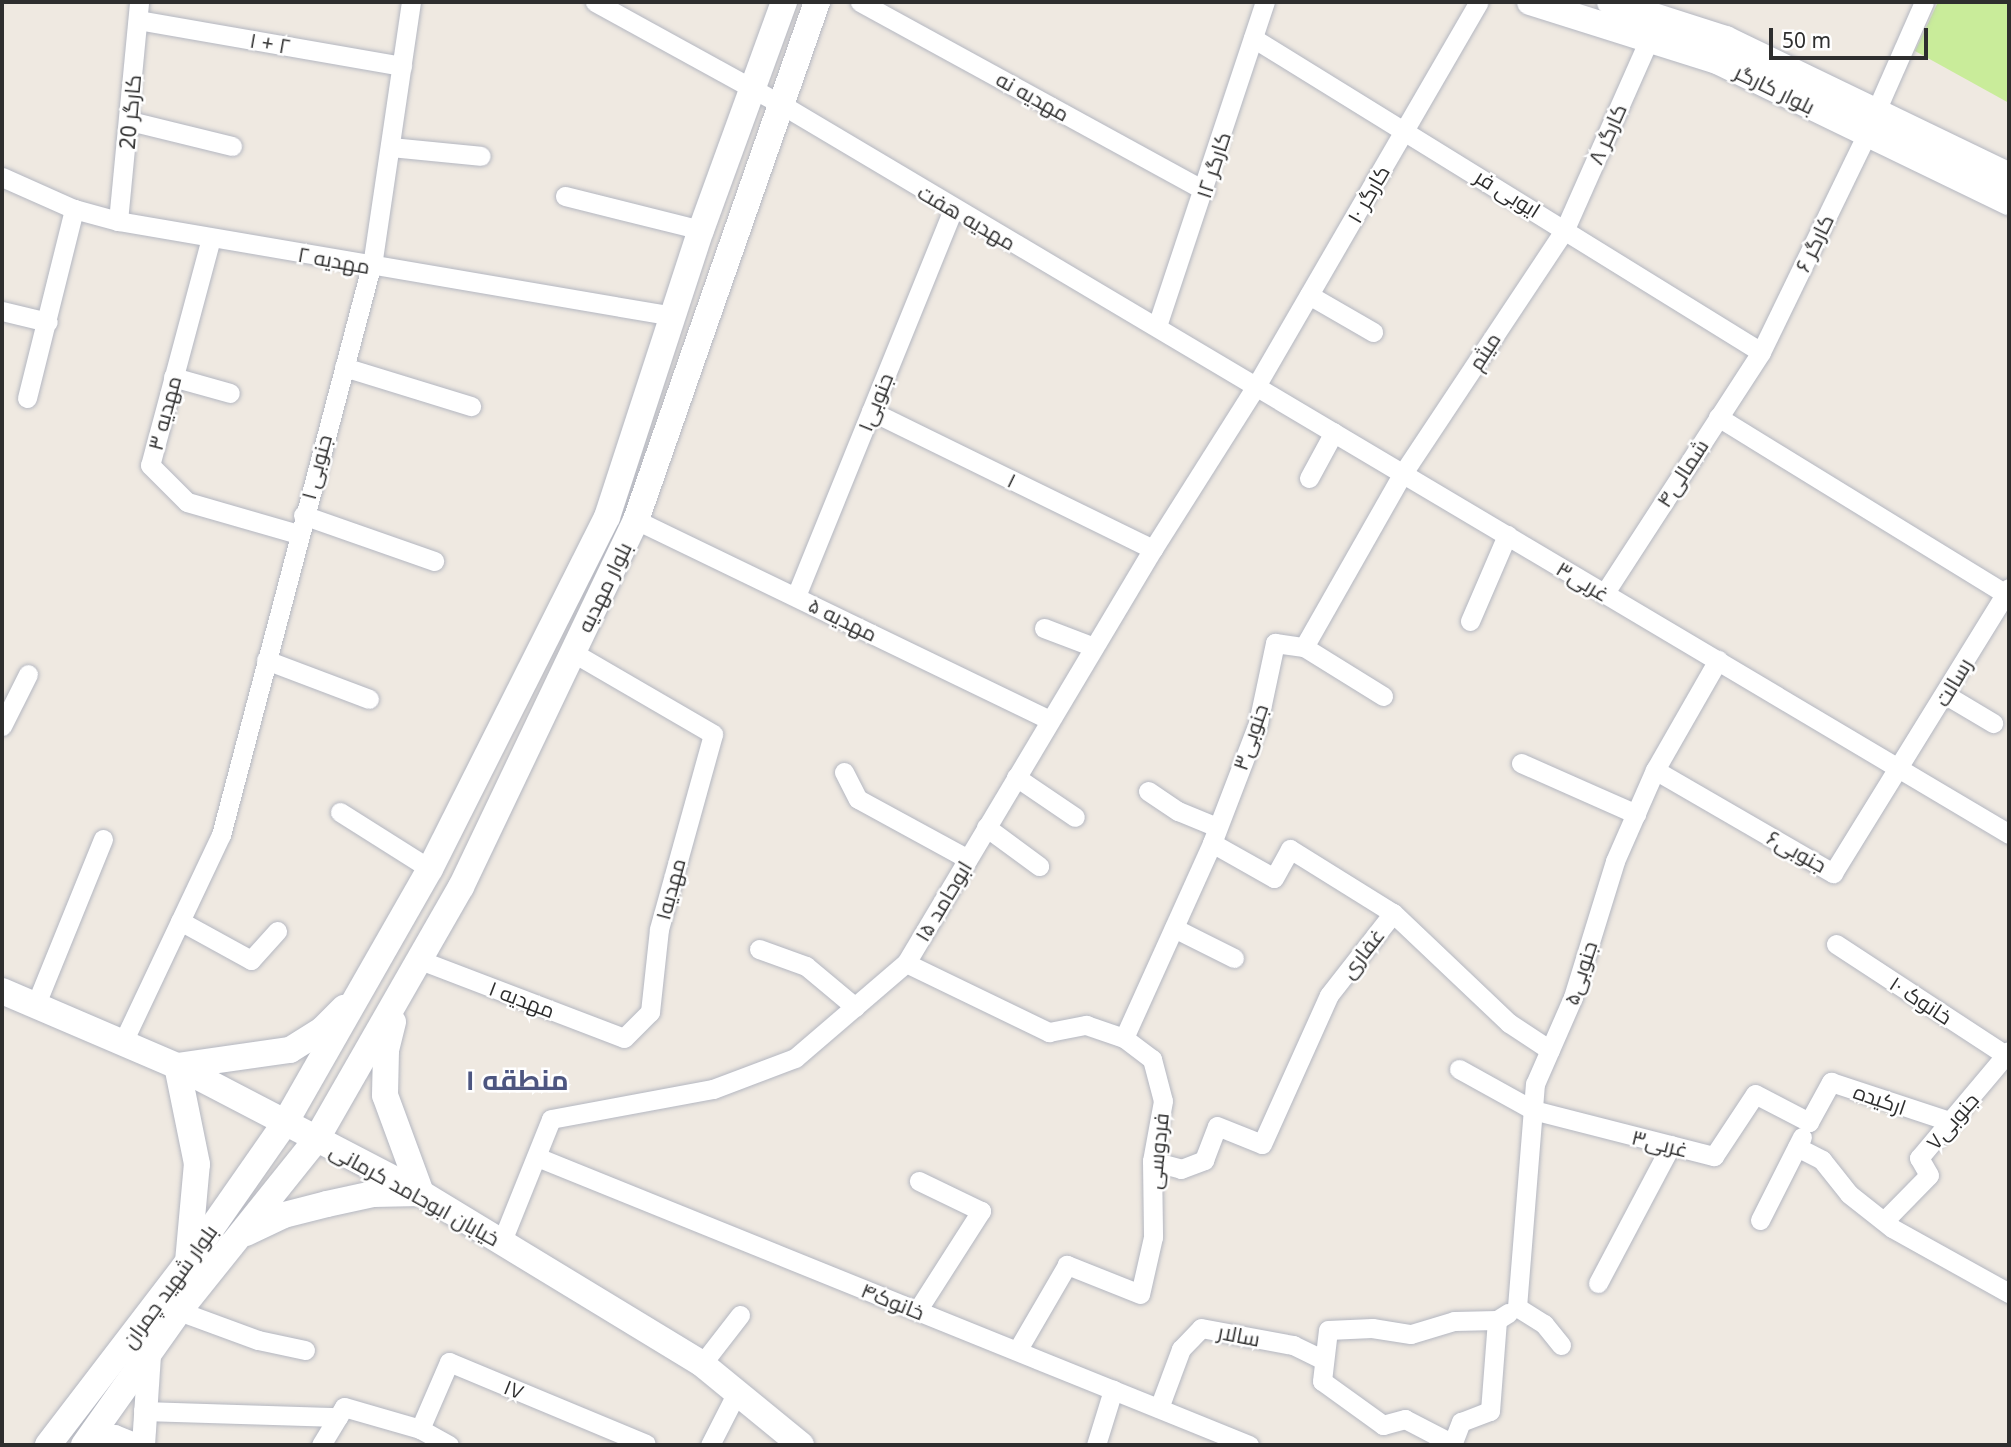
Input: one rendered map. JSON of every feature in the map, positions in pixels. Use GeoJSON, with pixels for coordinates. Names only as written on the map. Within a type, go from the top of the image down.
{"type":"FeatureCollection","features":[{"type":"Feature","properties":{"kind":"main road","name":"بلوار مهدیه"},"geometry":{"type":"LineString","coordinates":[[285,1124],[366,987],[430,869],[607,517],[701,230],[784,2]]}},
{"type":"Feature","properties":{"kind":"main road","name":"بلوار مهدیه"},"geometry":{"type":"LineString","coordinates":[[316,1140],[461,887],[636,520],[779,103],[817,2]]}},
{"type":"Feature","properties":{"kind":"main road","name":"بلوار کارگر"},"geometry":{"type":"LineString","coordinates":[[1530,2],[1717,61],[2009,176]]}},
{"type":"Feature","properties":{"kind":"main road","name":"بلوار کارگر"},"geometry":{"type":"LineString","coordinates":[[1610,2],[1726,39],[2009,202]]}},
{"type":"Feature","properties":{"kind":"main road"},"geometry":{"type":"LineString","coordinates":[[430,869],[461,887]]}},
{"type":"Feature","properties":{"kind":"main road"},"geometry":{"type":"LineString","coordinates":[[188,1262],[197,1164],[177,1066],[289,1050],[323,1029],[366,987]]}},
{"type":"Feature","properties":{"kind":"main road","name":"خیابان ابوحامد کرمانی"},"geometry":{"type":"LineString","coordinates":[[4,997],[36,1004],[177,1066],[422,1193],[702,1364],[801,1445]]}},
{"type":"Feature","properties":{"kind":"main road"},"geometry":{"type":"LineString","coordinates":[[239,1237],[284,1215],[327,1204],[373,1194],[422,1193],[385,1095],[386,1050],[399,997]]}},
{"type":"Feature","properties":{"kind":"main road","name":"بلوار شهید چمران"},"geometry":{"type":"LineString","coordinates":[[48,1445],[188,1262],[285,1124]]}},
{"type":"Feature","properties":{"kind":"main road","name":"بلوار شهید چمران"},"geometry":{"type":"LineString","coordinates":[[88,1441],[179,1311],[316,1140]]}},
{"type":"Feature","properties":{"kind":"street","name":"۱ جنوبی"},"geometry":{"type":"LineString","coordinates":[[123,1042],[221,835],[303,515],[372,266],[411,2]]}},
{"type":"Feature","properties":{"kind":"street","name":"مهدیه هفت"},"geometry":{"type":"LineString","coordinates":[[595,2],[779,103],[953,209],[1157,326]]}},
{"type":"Feature","properties":{"kind":"street","name":"مهدیه نه"},"geometry":{"type":"LineString","coordinates":[[860,2],[1205,191]]}},
{"type":"Feature","properties":{"kind":"street","name":"کارگر ۱۲"},"geometry":{"type":"LineString","coordinates":[[1157,326],[1205,191],[1265,2]]}},
{"type":"Feature","properties":{"kind":"street","name":"کارگر ۱۰"},"geometry":{"type":"LineString","coordinates":[[1256,386],[1479,2]]}},
{"type":"Feature","properties":{"kind":"street","name":"کارگر ۶"},"geometry":{"type":"LineString","coordinates":[[1761,352],[1872,122],[1924,2]]}},
{"type":"Feature","properties":{"kind":"street","name":"۱ + ۲"},"geometry":{"type":"LineString","coordinates":[[139,11],[402,66]]}},
{"type":"Feature","properties":{"kind":"street","name":"کارگر 20"},"geometry":{"type":"LineString","coordinates":[[118,221],[139,11]]}},
{"type":"Feature","properties":{"kind":"street","name":"ایوبی فر"},"geometry":{"type":"LineString","coordinates":[[1253,38],[1405,129],[1761,352]]}},
{"type":"Feature","properties":{"kind":"street","name":"کارگر ۸"},"geometry":{"type":"LineString","coordinates":[[1565,229],[1649,39]]}},
{"type":"Feature","properties":{"kind":"street"},"geometry":{"type":"LineString","coordinates":[[130,121],[232,146]]}},
{"type":"Feature","properties":{"kind":"street"},"geometry":{"type":"LineString","coordinates":[[390,147],[481,156]]}},
{"type":"Feature","properties":{"kind":"street","name":"مهدیه ۲"},"geometry":{"type":"LineString","coordinates":[[2,177],[74,209],[118,221],[673,316]]}},
{"type":"Feature","properties":{"kind":"street"},"geometry":{"type":"LineString","coordinates":[[565,196],[701,230]]}},
{"type":"Feature","properties":{"kind":"street"},"geometry":{"type":"LineString","coordinates":[[27,398],[74,209]]}},
{"type":"Feature","properties":{"kind":"street","name":"جنوبی۱"},"geometry":{"type":"LineString","coordinates":[[796,596],[953,209]]}},
{"type":"Feature","properties":{"kind":"street","name":"میثم"},"geometry":{"type":"LineString","coordinates":[[1403,473],[1565,229]]}},
{"type":"Feature","properties":{"kind":"street","name":"مهدیه ۳"},"geometry":{"type":"LineString","coordinates":[[211,238],[150,465],[187,502],[298,534]]}},
{"type":"Feature","properties":{"kind":"street"},"geometry":{"type":"LineString","coordinates":[[1309,295],[1373,332]]}},
{"type":"Feature","properties":{"kind":"street"},"geometry":{"type":"LineString","coordinates":[[2,311],[48,322]]}},
{"type":"Feature","properties":{"kind":"street","name":"غربی۳"},"geometry":{"type":"LineString","coordinates":[[1157,326],[2009,834]]}},
{"type":"Feature","properties":{"kind":"street","name":"شمالی۴"},"geometry":{"type":"LineString","coordinates":[[1604,594],[1761,352]]}},
{"type":"Feature","properties":{"kind":"street"},"geometry":{"type":"LineString","coordinates":[[344,367],[471,406]]}},
{"type":"Feature","properties":{"kind":"street"},"geometry":{"type":"LineString","coordinates":[[173,377],[230,393]]}},
{"type":"Feature","properties":{"kind":"street","name":"ابوحامد ۱۵"},"geometry":{"type":"LineString","coordinates":[[502,1241],[551,1119],[713,1089],[795,1058],[906,963],[1049,720],[1256,386]]}},
{"type":"Feature","properties":{"kind":"street","name":"۱"},"geometry":{"type":"LineString","coordinates":[[871,411],[1153,549]]}},
{"type":"Feature","properties":{"kind":"street"},"geometry":{"type":"LineString","coordinates":[[1718,417],[2008,593]]}},
{"type":"Feature","properties":{"kind":"street"},"geometry":{"type":"LineString","coordinates":[[1309,478],[1334,432]]}},
{"type":"Feature","properties":{"kind":"street"},"geometry":{"type":"LineString","coordinates":[[1383,696],[1304,647],[1403,473]]}},
{"type":"Feature","properties":{"kind":"street"},"geometry":{"type":"LineString","coordinates":[[303,515],[434,561]]}},
{"type":"Feature","properties":{"kind":"street","name":"مهدیه ۵"},"geometry":{"type":"LineString","coordinates":[[636,520],[1049,720]]}},
{"type":"Feature","properties":{"kind":"street"},"geometry":{"type":"LineString","coordinates":[[1470,621],[1507,535]]}},
{"type":"Feature","properties":{"kind":"street","name":"رسالت"},"geometry":{"type":"LineString","coordinates":[[1900,769],[2008,593]]}},
{"type":"Feature","properties":{"kind":"street"},"geometry":{"type":"LineString","coordinates":[[1044,628],[1094,647]]}},
{"type":"Feature","properties":{"kind":"street","name":"جنوبی۳"},"geometry":{"type":"LineString","coordinates":[[1124,1038],[1214,835],[1258,723],[1275,643],[1304,647]]}},
{"type":"Feature","properties":{"kind":"street","name":"مهدیه۱"},"geometry":{"type":"LineString","coordinates":[[572,652],[713,734],[659,929],[650,1012],[624,1038]]}},
{"type":"Feature","properties":{"kind":"street"},"geometry":{"type":"LineString","coordinates":[[266,660],[369,699]]}},
{"type":"Feature","properties":{"kind":"street","name":"جنوبی۵"},"geometry":{"type":"LineString","coordinates":[[1517,1307],[1535,1084],[1573,997],[1615,861],[1655,770],[1718,660]]}},
{"type":"Feature","properties":{"kind":"street"},"geometry":{"type":"LineString","coordinates":[[2,726],[28,674]]}},
{"type":"Feature","properties":{"kind":"street"},"geometry":{"type":"LineString","coordinates":[[1946,695],[1993,723]]}},
{"type":"Feature","properties":{"kind":"street"},"geometry":{"type":"LineString","coordinates":[[1521,763],[1636,814]]}},
{"type":"Feature","properties":{"kind":"street","name":"جنوبی۶"},"geometry":{"type":"LineString","coordinates":[[1655,770],[1833,873],[1900,769]]}},
{"type":"Feature","properties":{"kind":"street"},"geometry":{"type":"LineString","coordinates":[[844,772],[858,799],[968,859]]}},
{"type":"Feature","properties":{"kind":"street"},"geometry":{"type":"LineString","coordinates":[[1016,777],[1075,817]]}},
{"type":"Feature","properties":{"kind":"street"},"geometry":{"type":"LineString","coordinates":[[1148,790],[1274,878],[1290,849],[1393,913]]}},
{"type":"Feature","properties":{"kind":"street"},"geometry":{"type":"LineString","coordinates":[[340,812],[430,869]]}},
{"type":"Feature","properties":{"kind":"street"},"geometry":{"type":"LineString","coordinates":[[986,827],[1039,866]]}},
{"type":"Feature","properties":{"kind":"street"},"geometry":{"type":"LineString","coordinates":[[36,1004],[103,839]]}},
{"type":"Feature","properties":{"kind":"street","name":"غفاری"},"geometry":{"type":"LineString","coordinates":[[1152,1161],[1181,1169],[1204,1160],[1217,1126],[1262,1144],[1329,995],[1393,913],[1509,1023],[1550,1050]]}},
{"type":"Feature","properties":{"kind":"street"},"geometry":{"type":"LineString","coordinates":[[180,921],[251,960],[277,931]]}},
{"type":"Feature","properties":{"kind":"street"},"geometry":{"type":"LineString","coordinates":[[1174,928],[1234,958]]}},
{"type":"Feature","properties":{"kind":"street","name":"خانوک ۱۰"},"geometry":{"type":"LineString","coordinates":[[1836,944],[2008,1055]]}},
{"type":"Feature","properties":{"kind":"street"},"geometry":{"type":"LineString","coordinates":[[759,949],[806,966],[855,1007]]}},
{"type":"Feature","properties":{"kind":"street","name":"مهدیه ۱"},"geometry":{"type":"LineString","coordinates":[[420,960],[624,1038]]}},
{"type":"Feature","properties":{"kind":"street","name":"فردوسی"},"geometry":{"type":"LineString","coordinates":[[906,963],[1049,1032],[1086,1025],[1124,1038],[1152,1059],[1163,1101],[1152,1161],[1153,1237],[1140,1294],[1067,1265],[1017,1351]]}},
{"type":"Feature","properties":{"kind":"street","name":"جنوبی۷"},"geometry":{"type":"LineString","coordinates":[[1884,1221],[1928,1175],[1919,1158],[2008,1055]]}},
{"type":"Feature","properties":{"kind":"street","name":"غربی۳"},"geometry":{"type":"LineString","coordinates":[[1459,1069],[1533,1110],[1714,1156],[1755,1094],[1809,1122]]}},
{"type":"Feature","properties":{"kind":"street","name":"ارکیده"},"geometry":{"type":"LineString","coordinates":[[1809,1122],[1831,1082],[1952,1122]]}},
{"type":"Feature","properties":{"kind":"street"},"geometry":{"type":"LineString","coordinates":[[1760,1220],[1809,1122]]}},
{"type":"Feature","properties":{"kind":"street"},"geometry":{"type":"LineString","coordinates":[[1598,1283],[1671,1145]]}},
{"type":"Feature","properties":{"kind":"street"},"geometry":{"type":"LineString","coordinates":[[1797,1147],[1822,1160],[1849,1194],[1884,1221],[2009,1293]]}},
{"type":"Feature","properties":{"kind":"street","name":"خانوک۴"},"geometry":{"type":"LineString","coordinates":[[537,1157],[1159,1408],[1209,1438],[1249,1445]]}},
{"type":"Feature","properties":{"kind":"street"},"geometry":{"type":"LineString","coordinates":[[917,1311],[981,1211],[919,1181]]}},
{"type":"Feature","properties":{"kind":"street"},"geometry":{"type":"LineString","coordinates":[[1497,1320],[1490,1411],[1461,1422],[1453,1445],[1405,1419],[1383,1425],[1322,1381],[1328,1330],[1372,1328],[1411,1334],[1454,1321],[1497,1320],[1517,1307],[1544,1324],[1561,1345]]}},
{"type":"Feature","properties":{"kind":"street"},"geometry":{"type":"LineString","coordinates":[[179,1311],[258,1340],[305,1350]]}},
{"type":"Feature","properties":{"kind":"street"},"geometry":{"type":"LineString","coordinates":[[702,1364],[740,1315]]}},
{"type":"Feature","properties":{"kind":"street","name":"سالار"},"geometry":{"type":"LineString","coordinates":[[1159,1408],[1181,1349],[1201,1328],[1293,1345],[1324,1360]]}},
{"type":"Feature","properties":{"kind":"street"},"geometry":{"type":"LineString","coordinates":[[143,1445],[143,1411],[149,1355]]}},
{"type":"Feature","properties":{"kind":"street","name":"۱۷"},"geometry":{"type":"LineString","coordinates":[[420,1429],[449,1362],[646,1444]]}},
{"type":"Feature","properties":{"kind":"street"},"geometry":{"type":"LineString","coordinates":[[1096,1445],[1113,1390]]}},
{"type":"Feature","properties":{"kind":"street"},"geometry":{"type":"LineString","coordinates":[[710,1445],[736,1394]]}},
{"type":"Feature","properties":{"kind":"street"},"geometry":{"type":"LineString","coordinates":[[321,1445],[344,1406],[420,1429],[449,1445]]}},
{"type":"Feature","properties":{"kind":"street"},"geometry":{"type":"LineString","coordinates":[[143,1411],[338,1417]]}},
{"type":"Feature","properties":{"kind":"street"},"geometry":{"type":"LineString","coordinates":[[88,1441],[114,1436],[136,1445]]}},
{"type":"Feature","properties":{"kind":"green space"},"geometry":{"type":"Polygon","coordinates":[[[1938,2],[2009,2],[2009,103],[1915,51],[1938,2]]]}},
{"type":"Feature","properties":{"kind":"district","name":"منطقه ۱"},"geometry":{"type":"Point","coordinates":[517,1079]}}]}
